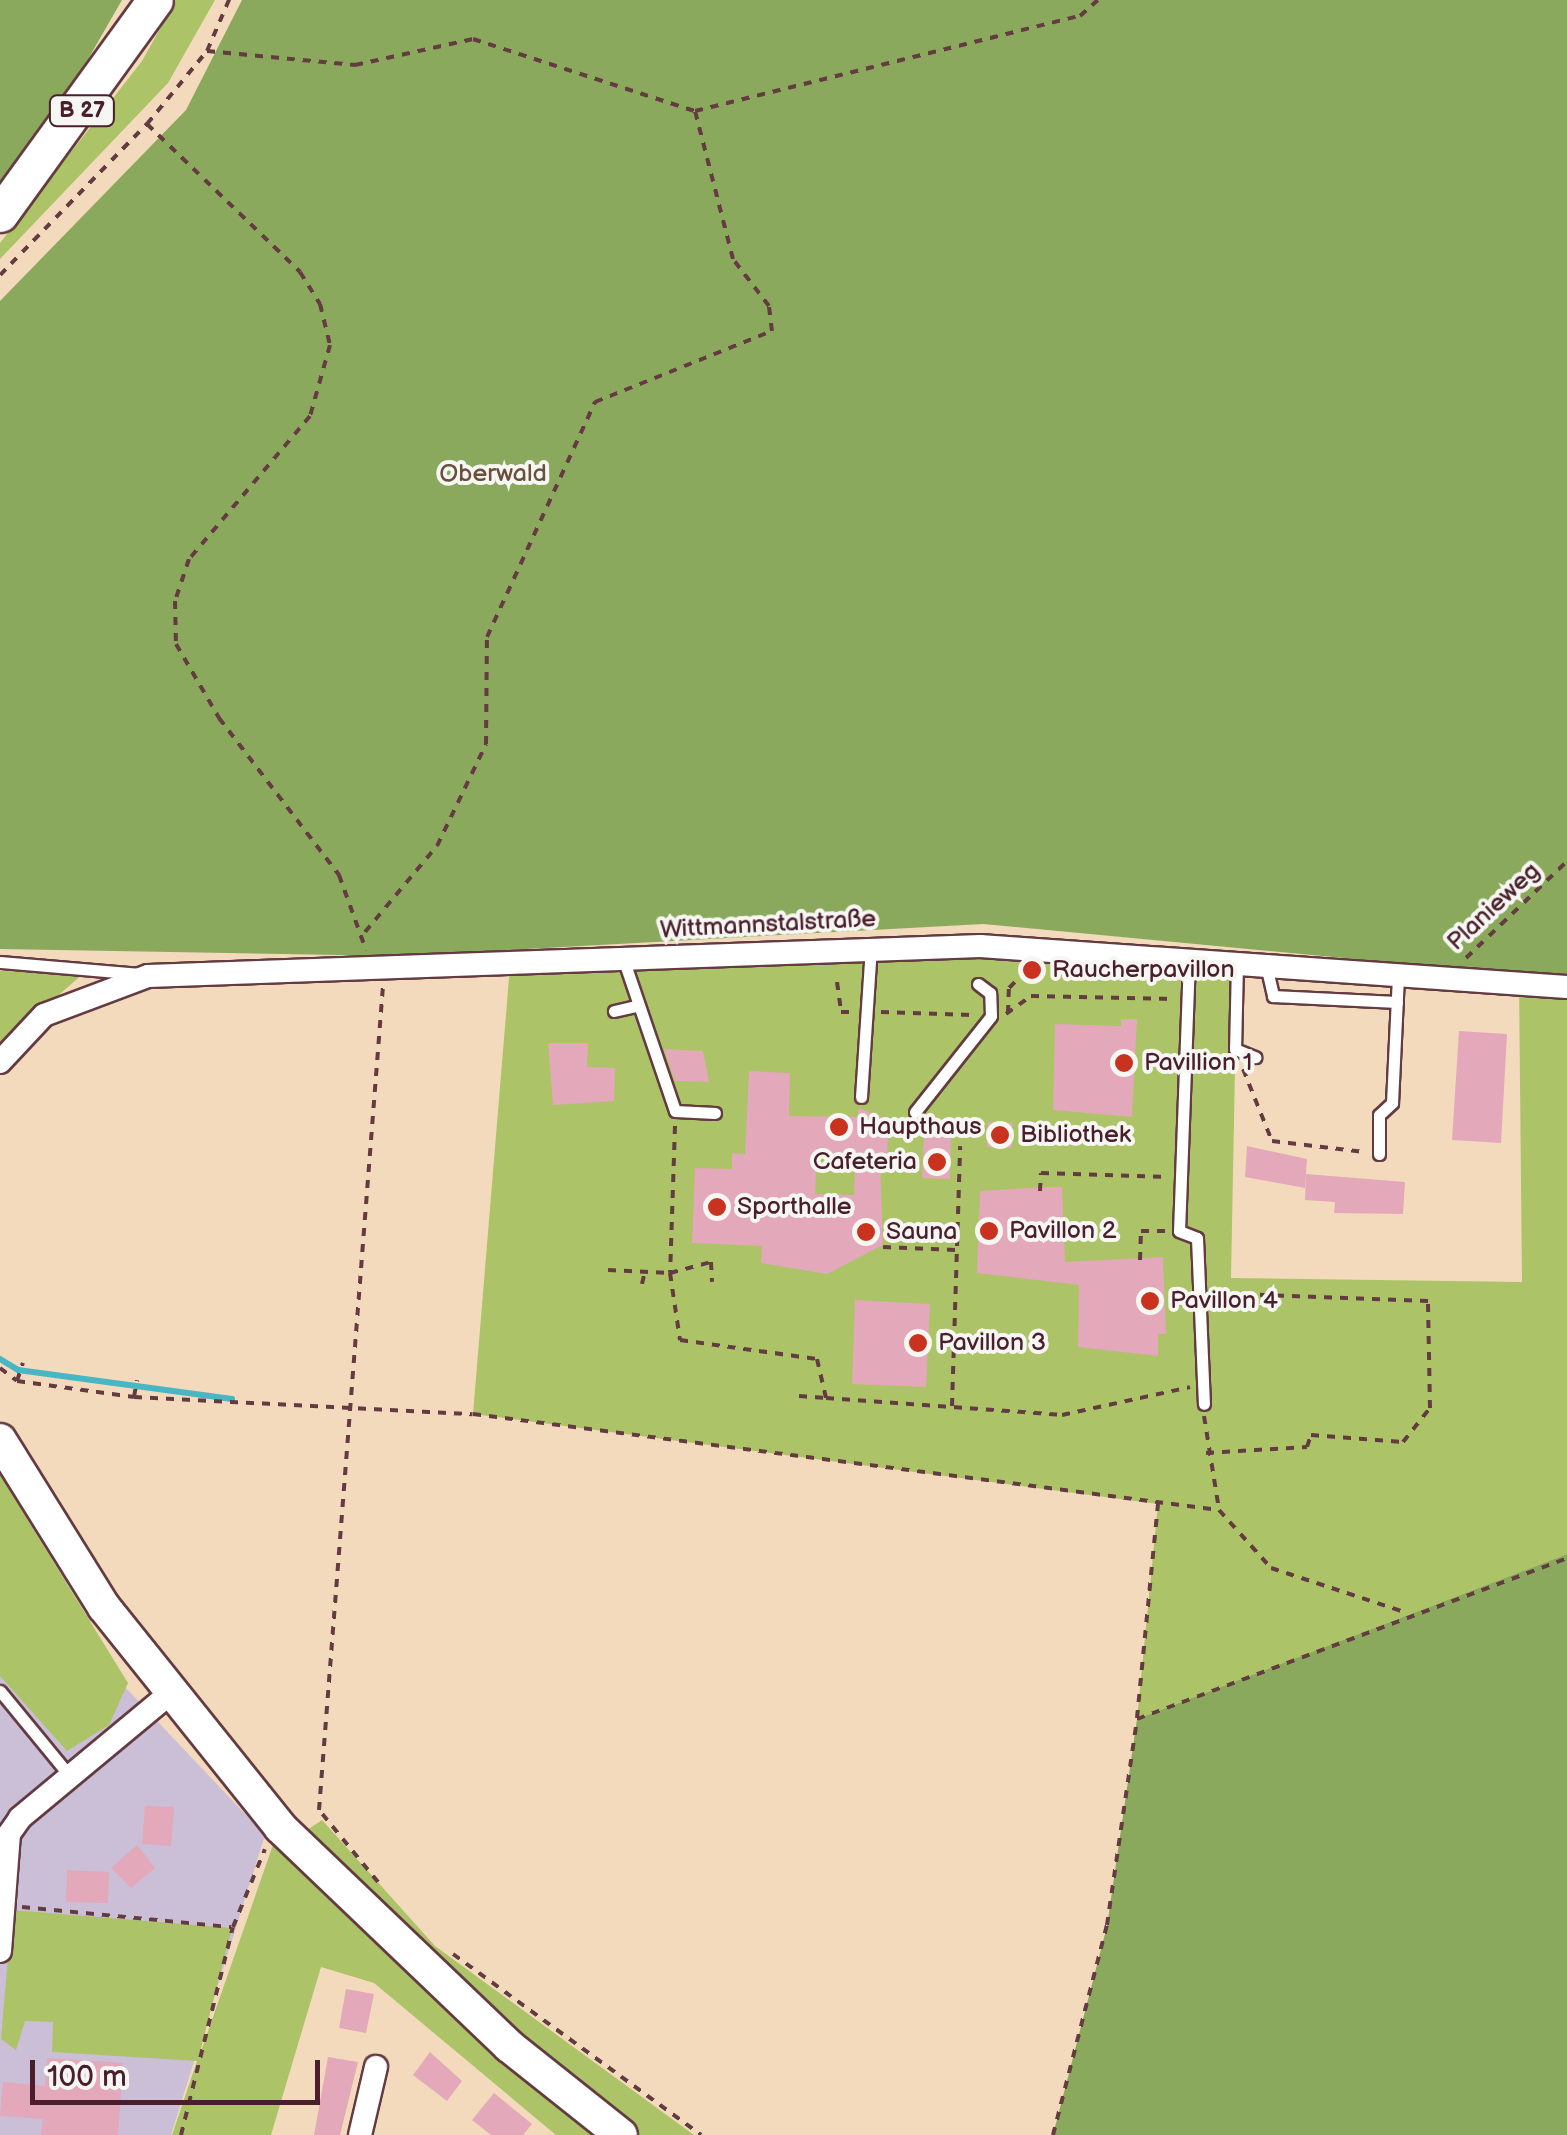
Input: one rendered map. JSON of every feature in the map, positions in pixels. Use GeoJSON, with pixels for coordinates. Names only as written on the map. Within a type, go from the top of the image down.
{"type":"FeatureCollection","features":[{"type":"Feature","properties":{"kind":"main road","name":"B 27"},"geometry":{"type":"LineString","coordinates":[[0,214],[155,0]]}},
{"type":"Feature","properties":{"kind":"street","name":"Wittmannstalstraße"},"geometry":{"type":"LineString","coordinates":[[0,1062],[44,1015],[148,976],[376,971],[871,947],[1189,959],[1567,987]]}},
{"type":"Feature","properties":{"kind":"street"},"geometry":{"type":"LineString","coordinates":[[0,1440],[168,1695],[280,1827],[509,2046],[621,2135]]}},
{"type":"Feature","properties":{"kind":"street"},"geometry":{"type":"LineString","coordinates":[[0,1951],[10,1834],[69,1775],[168,1695]]}},
{"type":"Feature","properties":{"kind":"street"},"geometry":{"type":"LineString","coordinates":[[360,2135],[376,2067]]}},
{"type":"Feature","properties":{"kind":"lane"},"geometry":{"type":"LineString","coordinates":[[861,1098],[871,947]]}},
{"type":"Feature","properties":{"kind":"lane"},"geometry":{"type":"LineString","coordinates":[[1189,959],[1179,1232],[1197,1238],[1204,1293],[1204,1404]]}},
{"type":"Feature","properties":{"kind":"lane"},"geometry":{"type":"LineString","coordinates":[[624,961],[636,1006],[675,1111],[715,1113]]}},
{"type":"Feature","properties":{"kind":"lane"},"geometry":{"type":"LineString","coordinates":[[0,962],[148,976]]}},
{"type":"Feature","properties":{"kind":"lane"},"geometry":{"type":"LineString","coordinates":[[1237,962],[1235,1049],[1255,1056]]}},
{"type":"Feature","properties":{"kind":"lane"},"geometry":{"type":"LineString","coordinates":[[1266,964],[1274,996],[1397,1002]]}},
{"type":"Feature","properties":{"kind":"lane"},"geometry":{"type":"LineString","coordinates":[[1379,1154],[1398,974]]}},
{"type":"Feature","properties":{"kind":"lane"},"geometry":{"type":"LineString","coordinates":[[914,1112],[992,1016],[990,993],[978,984]]}},
{"type":"Feature","properties":{"kind":"lane"},"geometry":{"type":"LineString","coordinates":[[614,1011],[636,1006]]}},
{"type":"Feature","properties":{"kind":"lane"},"geometry":{"type":"LineString","coordinates":[[0,1691],[69,1775]]}},
{"type":"Feature","properties":{"kind":"path"},"geometry":{"type":"LineString","coordinates":[[0,275],[148,124],[206,51],[228,0]]}},
{"type":"Feature","properties":{"kind":"path"},"geometry":{"type":"LineString","coordinates":[[206,51],[355,65],[472,39],[696,111],[1080,16],[1098,0]]}},
{"type":"Feature","properties":{"kind":"path"},"geometry":{"type":"LineString","coordinates":[[364,932],[438,846],[486,744],[487,637],[595,402],[772,330],[769,306],[732,259],[696,111]]}},
{"type":"Feature","properties":{"kind":"path"},"geometry":{"type":"LineString","coordinates":[[148,124],[300,272],[320,304],[330,344],[310,416],[189,559],[175,601],[176,644],[219,718],[339,874],[376,971],[319,1810],[388,1892]]}},
{"type":"Feature","properties":{"kind":"path","name":"Planieweg"},"geometry":{"type":"LineString","coordinates":[[1443,978],[1567,861]]}},
{"type":"Feature","properties":{"kind":"path"},"geometry":{"type":"LineString","coordinates":[[1008,1013],[1009,988],[1021,976]]}},
{"type":"Feature","properties":{"kind":"path"},"geometry":{"type":"LineString","coordinates":[[836,982],[841,1012],[992,1016],[1008,1013],[1031,996],[1190,1000]]}},
{"type":"Feature","properties":{"kind":"path"},"geometry":{"type":"LineString","coordinates":[[1235,1049],[1272,1141],[1379,1154]]}},
{"type":"Feature","properties":{"kind":"path"},"geometry":{"type":"LineString","coordinates":[[675,1111],[670,1273],[680,1340],[817,1359],[826,1398]]}},
{"type":"Feature","properties":{"kind":"path"},"geometry":{"type":"LineString","coordinates":[[952,1406],[960,1146]]}},
{"type":"Feature","properties":{"kind":"path"},"geometry":{"type":"LineString","coordinates":[[1040,1191],[1042,1173],[1180,1178]]}},
{"type":"Feature","properties":{"kind":"path"},"geometry":{"type":"LineString","coordinates":[[1140,1260],[1141,1231],[1179,1232]]}},
{"type":"Feature","properties":{"kind":"path"},"geometry":{"type":"LineString","coordinates":[[884,1247],[956,1250]]}},
{"type":"Feature","properties":{"kind":"path"},"geometry":{"type":"LineString","coordinates":[[608,1270],[670,1273],[711,1262],[712,1282]]}},
{"type":"Feature","properties":{"kind":"path"},"geometry":{"type":"LineString","coordinates":[[642,1284],[646,1271]]}},
{"type":"Feature","properties":{"kind":"path"},"geometry":{"type":"LineString","coordinates":[[1204,1293],[1428,1302],[1430,1408],[1402,1442],[1312,1436],[1306,1447],[1206,1453]]}},
{"type":"Feature","properties":{"kind":"path"},"geometry":{"type":"LineString","coordinates":[[17,1381],[23,1363]]}},
{"type":"Feature","properties":{"kind":"path"},"geometry":{"type":"LineString","coordinates":[[0,1368],[17,1381],[134,1397],[348,1401],[1219,1510]]}},
{"type":"Feature","properties":{"kind":"path"},"geometry":{"type":"LineString","coordinates":[[134,1397],[137,1380]]}},
{"type":"Feature","properties":{"kind":"path"},"geometry":{"type":"LineString","coordinates":[[799,1396],[1062,1415],[1203,1384]]}},
{"type":"Feature","properties":{"kind":"path"},"geometry":{"type":"LineString","coordinates":[[1204,1404],[1206,1453],[1219,1510],[1271,1568],[1404,1612]]}},
{"type":"Feature","properties":{"kind":"path"},"geometry":{"type":"LineString","coordinates":[[1052,2135],[1107,1926],[1136,1719],[1158,1504]]}},
{"type":"Feature","properties":{"kind":"path"},"geometry":{"type":"LineString","coordinates":[[1136,1719],[1404,1612],[1567,1558]]}},
{"type":"Feature","properties":{"kind":"path"},"geometry":{"type":"LineString","coordinates":[[181,2135],[233,1927],[280,1827],[319,1810]]}},
{"type":"Feature","properties":{"kind":"path"},"geometry":{"type":"LineString","coordinates":[[12,1906],[233,1927]]}},
{"type":"Feature","properties":{"kind":"path"},"geometry":{"type":"LineString","coordinates":[[438,1942],[701,2135]]}},
{"type":"Feature","properties":{"kind":"shaded area"},"geometry":{"type":"Polygon","coordinates":[[[0,1555],[265,1835],[171,2135],[0,2135],[0,1555]]]}},
{"type":"Feature","properties":{"kind":"green space"},"geometry":{"type":"Polygon","coordinates":[[[0,0],[122,0],[41,141],[0,185],[0,0]]]}},
{"type":"Feature","properties":{"kind":"green space"},"geometry":{"type":"Polygon","coordinates":[[[176,0],[215,0],[168,83],[0,259],[0,243],[142,61],[176,0]]]}},
{"type":"Feature","properties":{"kind":"green space","name":"Oberwald"},"geometry":{"type":"Polygon","coordinates":[[[242,0],[1567,0],[1567,979],[983,924],[396,956],[0,949],[0,301],[186,110],[242,0]]]}},
{"type":"Feature","properties":{"kind":"green space"},"geometry":{"type":"Polygon","coordinates":[[[980,946],[1237,963],[1231,1278],[1522,1282],[1519,982],[1567,989],[1567,1554],[1137,1719],[1158,1504],[473,1414],[510,966],[980,946]]]}},
{"type":"Feature","properties":{"kind":"green space"},"geometry":{"type":"Polygon","coordinates":[[[0,971],[84,973],[0,1046],[0,971]]]}},
{"type":"Feature","properties":{"kind":"green space"},"geometry":{"type":"Polygon","coordinates":[[[0,1475],[128,1683],[109,1725],[67,1751],[0,1676],[0,1475]]]}},
{"type":"Feature","properties":{"kind":"green space"},"geometry":{"type":"Polygon","coordinates":[[[1567,1554],[1567,2135],[1053,2135],[1107,1926],[1137,1719],[1567,1554]]]}},
{"type":"Feature","properties":{"kind":"green space"},"geometry":{"type":"Polygon","coordinates":[[[322,1820],[435,1946],[694,2135],[625,2135],[304,1832],[322,1820]]]}},
{"type":"Feature","properties":{"kind":"green space"},"geometry":{"type":"Polygon","coordinates":[[[274,1842],[602,2135],[556,2135],[374,1983],[321,1967],[271,2135],[172,2135],[197,2061],[52,2052],[53,2022],[25,2021],[16,2050],[1,2039],[12,1910],[232,1928],[198,2060],[274,1842]]]}},
{"type":"Feature","properties":{"kind":"building","name":"Pavillion 1"},"geometry":{"type":"Polygon","coordinates":[[[1121,1019],[1137,1019],[1132,1117],[1053,1110],[1055,1024],[1121,1026],[1121,1019]]]}},
{"type":"Feature","properties":{"kind":"building"},"geometry":{"type":"Polygon","coordinates":[[[1459,1031],[1507,1034],[1501,1143],[1452,1140],[1459,1031]]]}},
{"type":"Feature","properties":{"kind":"building"},"geometry":{"type":"Polygon","coordinates":[[[548,1043],[588,1043],[587,1067],[615,1068],[614,1101],[553,1105],[548,1043]]]}},
{"type":"Feature","properties":{"kind":"building"},"geometry":{"type":"Polygon","coordinates":[[[664,1049],[703,1051],[709,1082],[675,1081],[664,1049]]]}},
{"type":"Feature","properties":{"kind":"building"},"geometry":{"type":"Polygon","coordinates":[[[749,1071],[790,1073],[789,1116],[857,1117],[859,1108],[889,1120],[887,1159],[880,1159],[883,1245],[827,1274],[761,1263],[762,1246],[692,1243],[695,1168],[732,1169],[732,1153],[745,1154],[749,1071]],[[817,1156],[815,1194],[854,1195],[855,1158],[817,1156]]]}},
{"type":"Feature","properties":{"kind":"building","name":"Bibliothek"},"geometry":{"type":"Polygon","coordinates":[[[988,1122],[1012,1123],[1012,1148],[987,1147],[988,1122]]]}},
{"type":"Feature","properties":{"kind":"building","name":"Cafeteria"},"geometry":{"type":"Polygon","coordinates":[[[924,1135],[951,1136],[950,1179],[922,1178],[924,1135]]]}},
{"type":"Feature","properties":{"kind":"building"},"geometry":{"type":"Polygon","coordinates":[[[1247,1146],[1307,1159],[1305,1188],[1245,1177],[1247,1146]]]}},
{"type":"Feature","properties":{"kind":"building"},"geometry":{"type":"Polygon","coordinates":[[[1306,1174],[1405,1182],[1403,1214],[1334,1213],[1335,1202],[1305,1200],[1306,1174]]]}},
{"type":"Feature","properties":{"kind":"building"},"geometry":{"type":"Polygon","coordinates":[[[1062,1187],[1065,1262],[1163,1257],[1166,1334],[1158,1334],[1158,1356],[1078,1347],[1079,1285],[977,1273],[980,1191],[1062,1187]]]}},
{"type":"Feature","properties":{"kind":"building","name":"Pavillon 3"},"geometry":{"type":"Polygon","coordinates":[[[855,1300],[930,1304],[926,1387],[852,1384],[855,1300]]]}},
{"type":"Feature","properties":{"kind":"building"},"geometry":{"type":"Polygon","coordinates":[[[145,1806],[174,1807],[171,1846],[142,1844],[145,1806]]]}},
{"type":"Feature","properties":{"kind":"building"},"geometry":{"type":"Polygon","coordinates":[[[137,1845],[155,1868],[131,1888],[111,1868],[137,1845]]]}},
{"type":"Feature","properties":{"kind":"building"},"geometry":{"type":"Polygon","coordinates":[[[67,1870],[109,1872],[108,1903],[66,1902],[67,1870]]]}},
{"type":"Feature","properties":{"kind":"building"},"geometry":{"type":"Polygon","coordinates":[[[346,1989],[374,1994],[366,2033],[339,2028],[346,1989]]]}},
{"type":"Feature","properties":{"kind":"building"},"geometry":{"type":"Polygon","coordinates":[[[430,2052],[462,2081],[447,2101],[413,2075],[430,2052]]]}},
{"type":"Feature","properties":{"kind":"building"},"geometry":{"type":"Polygon","coordinates":[[[328,2057],[358,2062],[340,2135],[314,2135],[328,2057]]]}},
{"type":"Feature","properties":{"kind":"building"},"geometry":{"type":"Polygon","coordinates":[[[47,2058],[123,2063],[118,2135],[41,2135],[43,2119],[0,2116],[3,2082],[45,2086],[47,2058]]]}},
{"type":"Feature","properties":{"kind":"building"},"geometry":{"type":"Polygon","coordinates":[[[494,2093],[532,2124],[523,2135],[491,2135],[472,2120],[494,2093]]]}},
{"type":"Feature","properties":{"kind":"waterway"},"geometry":{"type":"LineString","coordinates":[[0,1359],[18,1370],[232,1399]]}},
{"type":"Feature","properties":{"kind":"place","name":"Raucherpavillon"},"geometry":{"type":"Point","coordinates":[1032,970]}},
{"type":"Feature","properties":{"kind":"place","name":"Pavillion 1"},"geometry":{"type":"Point","coordinates":[1124,1063]}},
{"type":"Feature","properties":{"kind":"place","name":"Haupthaus"},"geometry":{"type":"Point","coordinates":[839,1127]}},
{"type":"Feature","properties":{"kind":"place","name":"Bibliothek"},"geometry":{"type":"Point","coordinates":[1000,1135]}},
{"type":"Feature","properties":{"kind":"place","name":"Cafeteria"},"geometry":{"type":"Point","coordinates":[937,1162]}},
{"type":"Feature","properties":{"kind":"place","name":"Sporthalle"},"geometry":{"type":"Point","coordinates":[717,1207]}},
{"type":"Feature","properties":{"kind":"place","name":"Pavillon 2"},"geometry":{"type":"Point","coordinates":[989,1231]}},
{"type":"Feature","properties":{"kind":"place","name":"Sauna"},"geometry":{"type":"Point","coordinates":[866,1232]}},
{"type":"Feature","properties":{"kind":"place","name":"Pavillon 4"},"geometry":{"type":"Point","coordinates":[1150,1301]}},
{"type":"Feature","properties":{"kind":"place","name":"Pavillon 3"},"geometry":{"type":"Point","coordinates":[918,1343]}}]}
